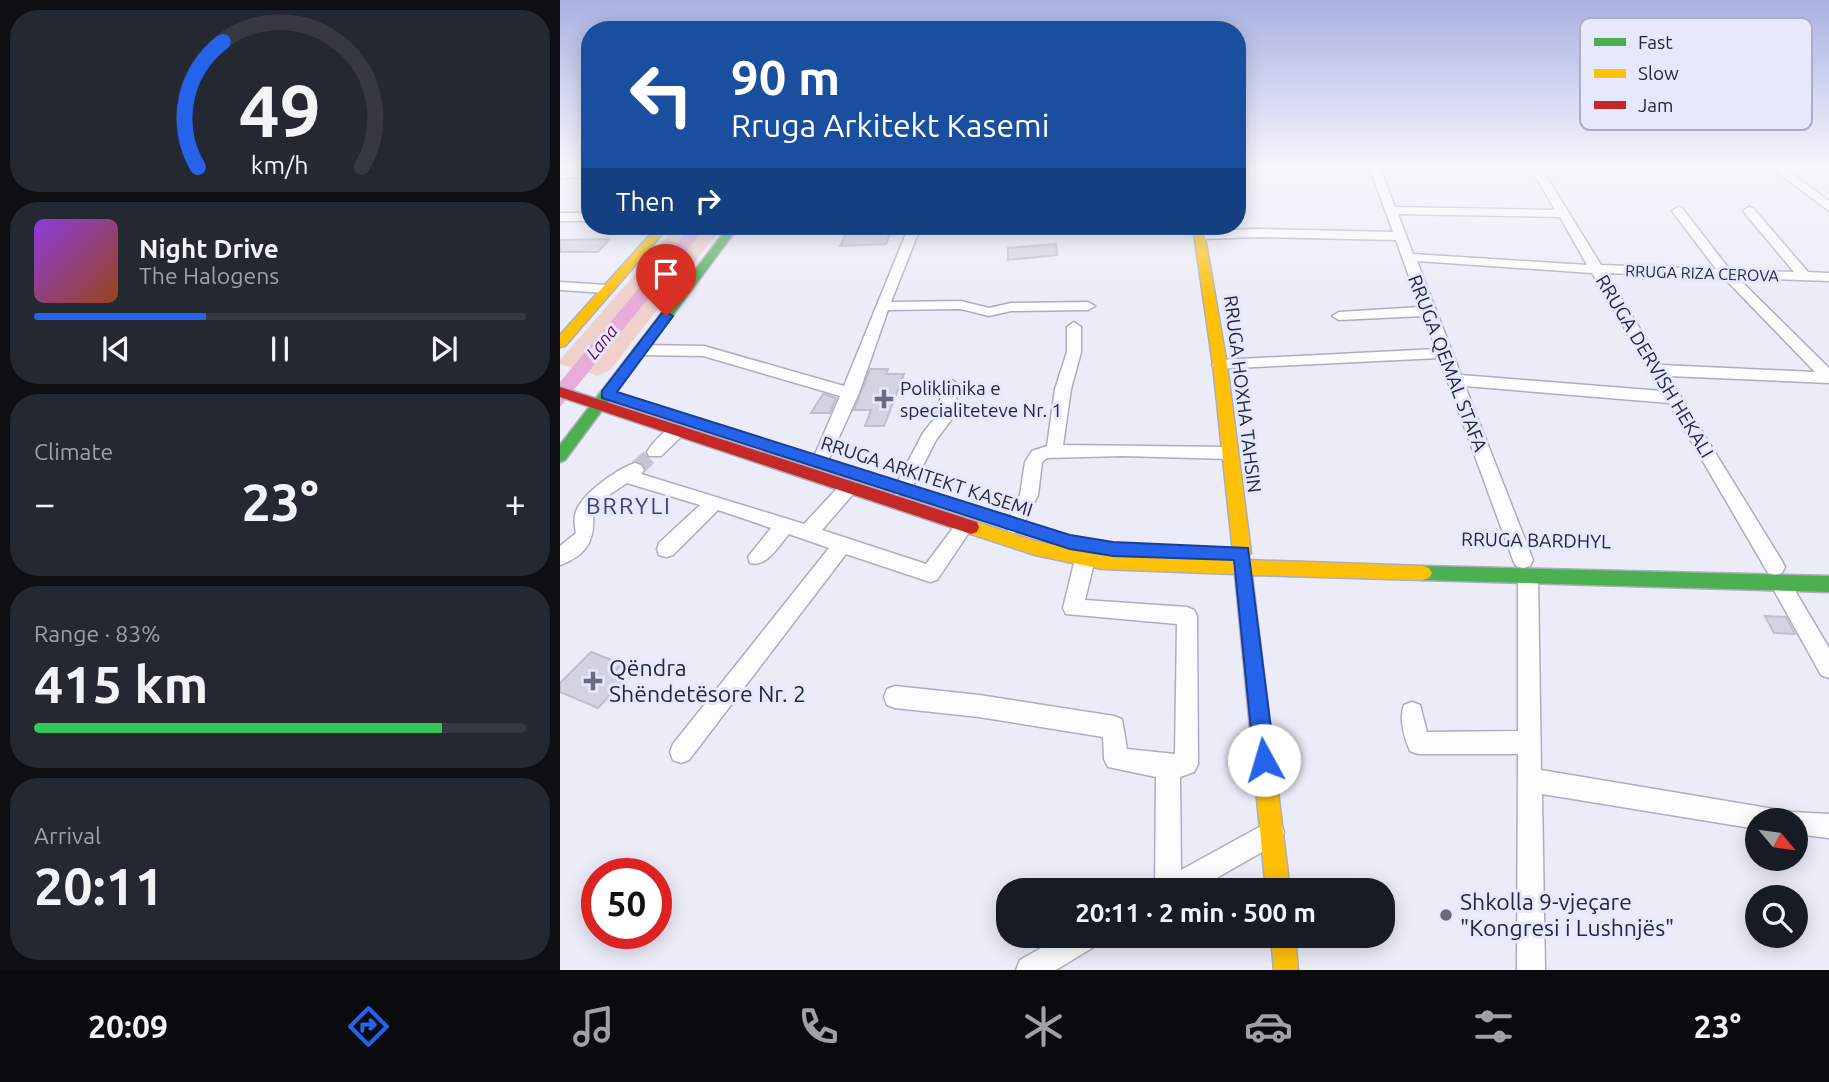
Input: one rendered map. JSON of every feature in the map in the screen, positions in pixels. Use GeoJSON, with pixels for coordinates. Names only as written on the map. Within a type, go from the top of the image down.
{"type":"FeatureCollection","features":[{"type":"Feature","properties":{"kind":"main road"},"geometry":{"type":"LineString","coordinates":[[560,343],[656,235]]}},
{"type":"Feature","properties":{"kind":"main road"},"geometry":{"type":"LineString","coordinates":[[560,456],[727,235]]}},
{"type":"Feature","properties":{"kind":"main road","name":"RRUGA HOXHA TAHSIN"},"geometry":{"type":"LineString","coordinates":[[1200,235],[1220,365],[1277,878]]}},
{"type":"Feature","properties":{"kind":"main road"},"geometry":{"type":"LineString","coordinates":[[560,379],[574,392],[603,400]]}},
{"type":"Feature","properties":{"kind":"main road","name":"RRUGA ARKITEKT KASEMI"},"geometry":{"type":"LineString","coordinates":[[603,400],[677,431],[1035,548],[1085,559],[1135,565],[1242,561]]}},
{"type":"Feature","properties":{"kind":"main road","name":"RRUGA ARKITEKT KASEMI"},"geometry":{"type":"LineString","coordinates":[[603,400],[817,462],[1070,542],[1113,549],[1242,561]]}},
{"type":"Feature","properties":{"kind":"main road","name":"RRUGA BARDHYL"},"geometry":{"type":"LineString","coordinates":[[1242,561],[1777,575],[1829,584]]}},
{"type":"Feature","properties":{"kind":"main road","name":"RRUGA BARDHYL"},"geometry":{"type":"LineString","coordinates":[[1777,575],[1829,568]]}},
{"type":"Feature","properties":{"kind":"main road"},"geometry":{"type":"LineString","coordinates":[[1284,948],[1286,970]]}},
{"type":"Feature","properties":{"kind":"street","name":"RRUGA QEMAL STAFA"},"geometry":{"type":"LineString","coordinates":[[1391,211],[1526,568],[1531,742],[1531,970]]}},
{"type":"Feature","properties":{"kind":"street"},"geometry":{"type":"LineString","coordinates":[[1446,211],[1564,214]]}},
{"type":"Feature","properties":{"kind":"street","name":"RRUGA DERVISH HEKALI"},"geometry":{"type":"LineString","coordinates":[[1562,211],[1659,370],[1829,668]]}},
{"type":"Feature","properties":{"kind":"street"},"geometry":{"type":"LineString","coordinates":[[1678,211],[1726,273],[1829,377]]}},
{"type":"Feature","properties":{"kind":"street"},"geometry":{"type":"LineString","coordinates":[[1749,211],[1804,276]]}},
{"type":"Feature","properties":{"kind":"street"},"geometry":{"type":"LineString","coordinates":[[560,217],[581,217]]}},
{"type":"Feature","properties":{"kind":"street"},"geometry":{"type":"LineString","coordinates":[[1246,232],[1401,236]]}},
{"type":"Feature","properties":{"kind":"street"},"geometry":{"type":"LineString","coordinates":[[817,462],[852,393],[883,306],[909,253],[913,235]]}},
{"type":"Feature","properties":{"kind":"street","name":"RRUGA RIZA CEROVA"},"geometry":{"type":"LineString","coordinates":[[1408,257],[1597,269],[1829,277]]}},
{"type":"Feature","properties":{"kind":"street"},"geometry":{"type":"LineString","coordinates":[[560,286],[607,289]]}},
{"type":"Feature","properties":{"kind":"street"},"geometry":{"type":"LineString","coordinates":[[883,306],[961,305],[989,312],[1011,307],[1088,306]]}},
{"type":"Feature","properties":{"kind":"street"},"geometry":{"type":"LineString","coordinates":[[1339,316],[1429,311]]}},
{"type":"Feature","properties":{"kind":"street"},"geometry":{"type":"LineString","coordinates":[[1054,452],[1063,389],[1074,352],[1073,327]]}},
{"type":"Feature","properties":{"kind":"street"},"geometry":{"type":"LineString","coordinates":[[641,350],[704,351],[852,393]]}},
{"type":"Feature","properties":{"kind":"street"},"geometry":{"type":"LineString","coordinates":[[1220,365],[1445,353]]}},
{"type":"Feature","properties":{"kind":"street"},"geometry":{"type":"LineString","coordinates":[[1659,370],[1829,377]]}},
{"type":"Feature","properties":{"kind":"street"},"geometry":{"type":"LineString","coordinates":[[1455,380],[1675,398]]}},
{"type":"Feature","properties":{"kind":"street"},"geometry":{"type":"LineString","coordinates":[[902,490],[929,437],[943,420],[952,385]]}},
{"type":"Feature","properties":{"kind":"street"},"geometry":{"type":"LineString","coordinates":[[655,452],[677,431]]}},
{"type":"Feature","properties":{"kind":"street"},"geometry":{"type":"LineString","coordinates":[[1014,526],[1029,495],[1034,462],[1038,455],[1054,452],[1230,453]]}},
{"type":"Feature","properties":{"kind":"street"},"geometry":{"type":"LineString","coordinates":[[560,557],[579,543],[585,534],[584,515],[603,490],[632,472],[930,574],[965,525]]}},
{"type":"Feature","properties":{"kind":"street"},"geometry":{"type":"LineString","coordinates":[[808,533],[849,487]]}},
{"type":"Feature","properties":{"kind":"street"},"geometry":{"type":"LineString","coordinates":[[666,549],[715,502]]}},
{"type":"Feature","properties":{"kind":"street"},"geometry":{"type":"LineString","coordinates":[[757,557],[785,526]]}},
{"type":"Feature","properties":{"kind":"street"},"geometry":{"type":"LineString","coordinates":[[681,752],[842,545]]}},
{"type":"Feature","properties":{"kind":"street"},"geometry":{"type":"LineString","coordinates":[[895,697],[979,706],[1114,727],[1116,759],[1168,767],[1186,764],[1187,616],[1073,608],[1085,559]]}},
{"type":"Feature","properties":{"kind":"street"},"geometry":{"type":"LineString","coordinates":[[1412,713],[1418,743],[1531,742]]}},
{"type":"Feature","properties":{"kind":"street"},"geometry":{"type":"LineString","coordinates":[[1168,767],[1168,878]]}},
{"type":"Feature","properties":{"kind":"street"},"geometry":{"type":"LineString","coordinates":[[1531,780],[1745,815]]}},
{"type":"Feature","properties":{"kind":"street"},"geometry":{"type":"LineString","coordinates":[[1808,823],[1829,826]]}},
{"type":"Feature","properties":{"kind":"street"},"geometry":{"type":"LineString","coordinates":[[1191,878],[1272,832]]}},
{"type":"Feature","properties":{"kind":"street"},"geometry":{"type":"LineString","coordinates":[[1030,970],[1068,948]]}},
{"type":"Feature","properties":{"kind":"shaded area"},"geometry":{"type":"Polygon","coordinates":[[[669,235],[683,235],[572,368],[560,364],[560,360],[669,235]]]}},
{"type":"Feature","properties":{"kind":"shaded area"},"geometry":{"type":"Polygon","coordinates":[[[700,235],[716,235],[610,370],[597,376],[587,372],[700,235]]]}},
{"type":"Feature","properties":{"kind":"water","name":"Lana"},"geometry":{"type":"Polygon","coordinates":[[[683,235],[700,235],[560,407],[560,382],[683,235]]]}},
{"type":"Feature","properties":{"kind":"building"},"geometry":{"type":"Polygon","coordinates":[[[846,235],[890,235],[886,244],[840,246],[846,235]]]}},
{"type":"Feature","properties":{"kind":"building"},"geometry":{"type":"Polygon","coordinates":[[[609,239],[598,252],[560,252],[560,240],[609,239]]]}},
{"type":"Feature","properties":{"kind":"building"},"geometry":{"type":"Polygon","coordinates":[[[1056,244],[1057,255],[1008,260],[1008,248],[1056,244]]]}},
{"type":"Feature","properties":{"kind":"building","name":"Poliklinika e specialiteteve Nr. 1"},"geometry":{"type":"Polygon","coordinates":[[[870,369],[888,369],[886,374],[904,374],[884,426],[865,426],[871,410],[854,410],[870,369]]]}},
{"type":"Feature","properties":{"kind":"building"},"geometry":{"type":"Polygon","coordinates":[[[823,394],[836,398],[830,413],[811,413],[823,394]]]}},
{"type":"Feature","properties":{"kind":"building"},"geometry":{"type":"Polygon","coordinates":[[[1765,616],[1786,617],[1795,634],[1774,633],[1765,616]]]}},
{"type":"Feature","properties":{"kind":"building","name":"Qëndra Shëndetësore Nr. 2"},"geometry":{"type":"Polygon","coordinates":[[[591,652],[622,664],[613,674],[625,679],[598,708],[560,692],[560,683],[591,652]]]}},
{"type":"Feature","properties":{"kind":"tunnel"},"geometry":{"type":"LineString","coordinates":[[637,468],[655,452]]}},
{"type":"Feature","properties":{"kind":"traffic: fast"},"geometry":{"type":"LineString","coordinates":[[560,456],[727,235]]}},
{"type":"Feature","properties":{"kind":"traffic: fast"},"geometry":{"type":"LineString","coordinates":[[1423,573],[1829,584]]}},
{"type":"Feature","properties":{"kind":"traffic: slow"},"geometry":{"type":"LineString","coordinates":[[560,343],[656,235]]}},
{"type":"Feature","properties":{"kind":"traffic: slow"},"geometry":{"type":"LineString","coordinates":[[1199,235],[1220,365],[1242,553]]}},
{"type":"Feature","properties":{"kind":"traffic: slow"},"geometry":{"type":"LineString","coordinates":[[971,527],[1035,548],[1102,562],[1423,573]]}},
{"type":"Feature","properties":{"kind":"traffic: slow"},"geometry":{"type":"LineString","coordinates":[[1243,568],[1277,878]]}},
{"type":"Feature","properties":{"kind":"traffic: slow"},"geometry":{"type":"LineString","coordinates":[[1284,948],[1286,970]]}},
{"type":"Feature","properties":{"kind":"traffic: jam"},"geometry":{"type":"LineString","coordinates":[[560,392],[971,527]]}},
{"type":"Feature","properties":{"kind":"place","name":"Poliklinika e specialiteteve Nr. 1"},"geometry":{"type":"Point","coordinates":[884,399]}},
{"type":"Feature","properties":{"kind":"place","name":"Qëndra Shëndetësore Nr. 2"},"geometry":{"type":"Point","coordinates":[593,681]}},
{"type":"Feature","properties":{"kind":"place","name":"Shkolla 9-vjeçare \"Kongresi i Lushnjës\""},"geometry":{"type":"Point","coordinates":[1446,915]}},
{"type":"Feature","properties":{"kind":"district","name":"BRRYLI"},"geometry":{"type":"Point","coordinates":[629,506]}},
{"type":"Feature","properties":{"kind":"route"},"geometry":{"type":"LineString","coordinates":[[666,316],[607,394],[1042,535],[1113,549],[1242,553],[1264,760]]}}]}
